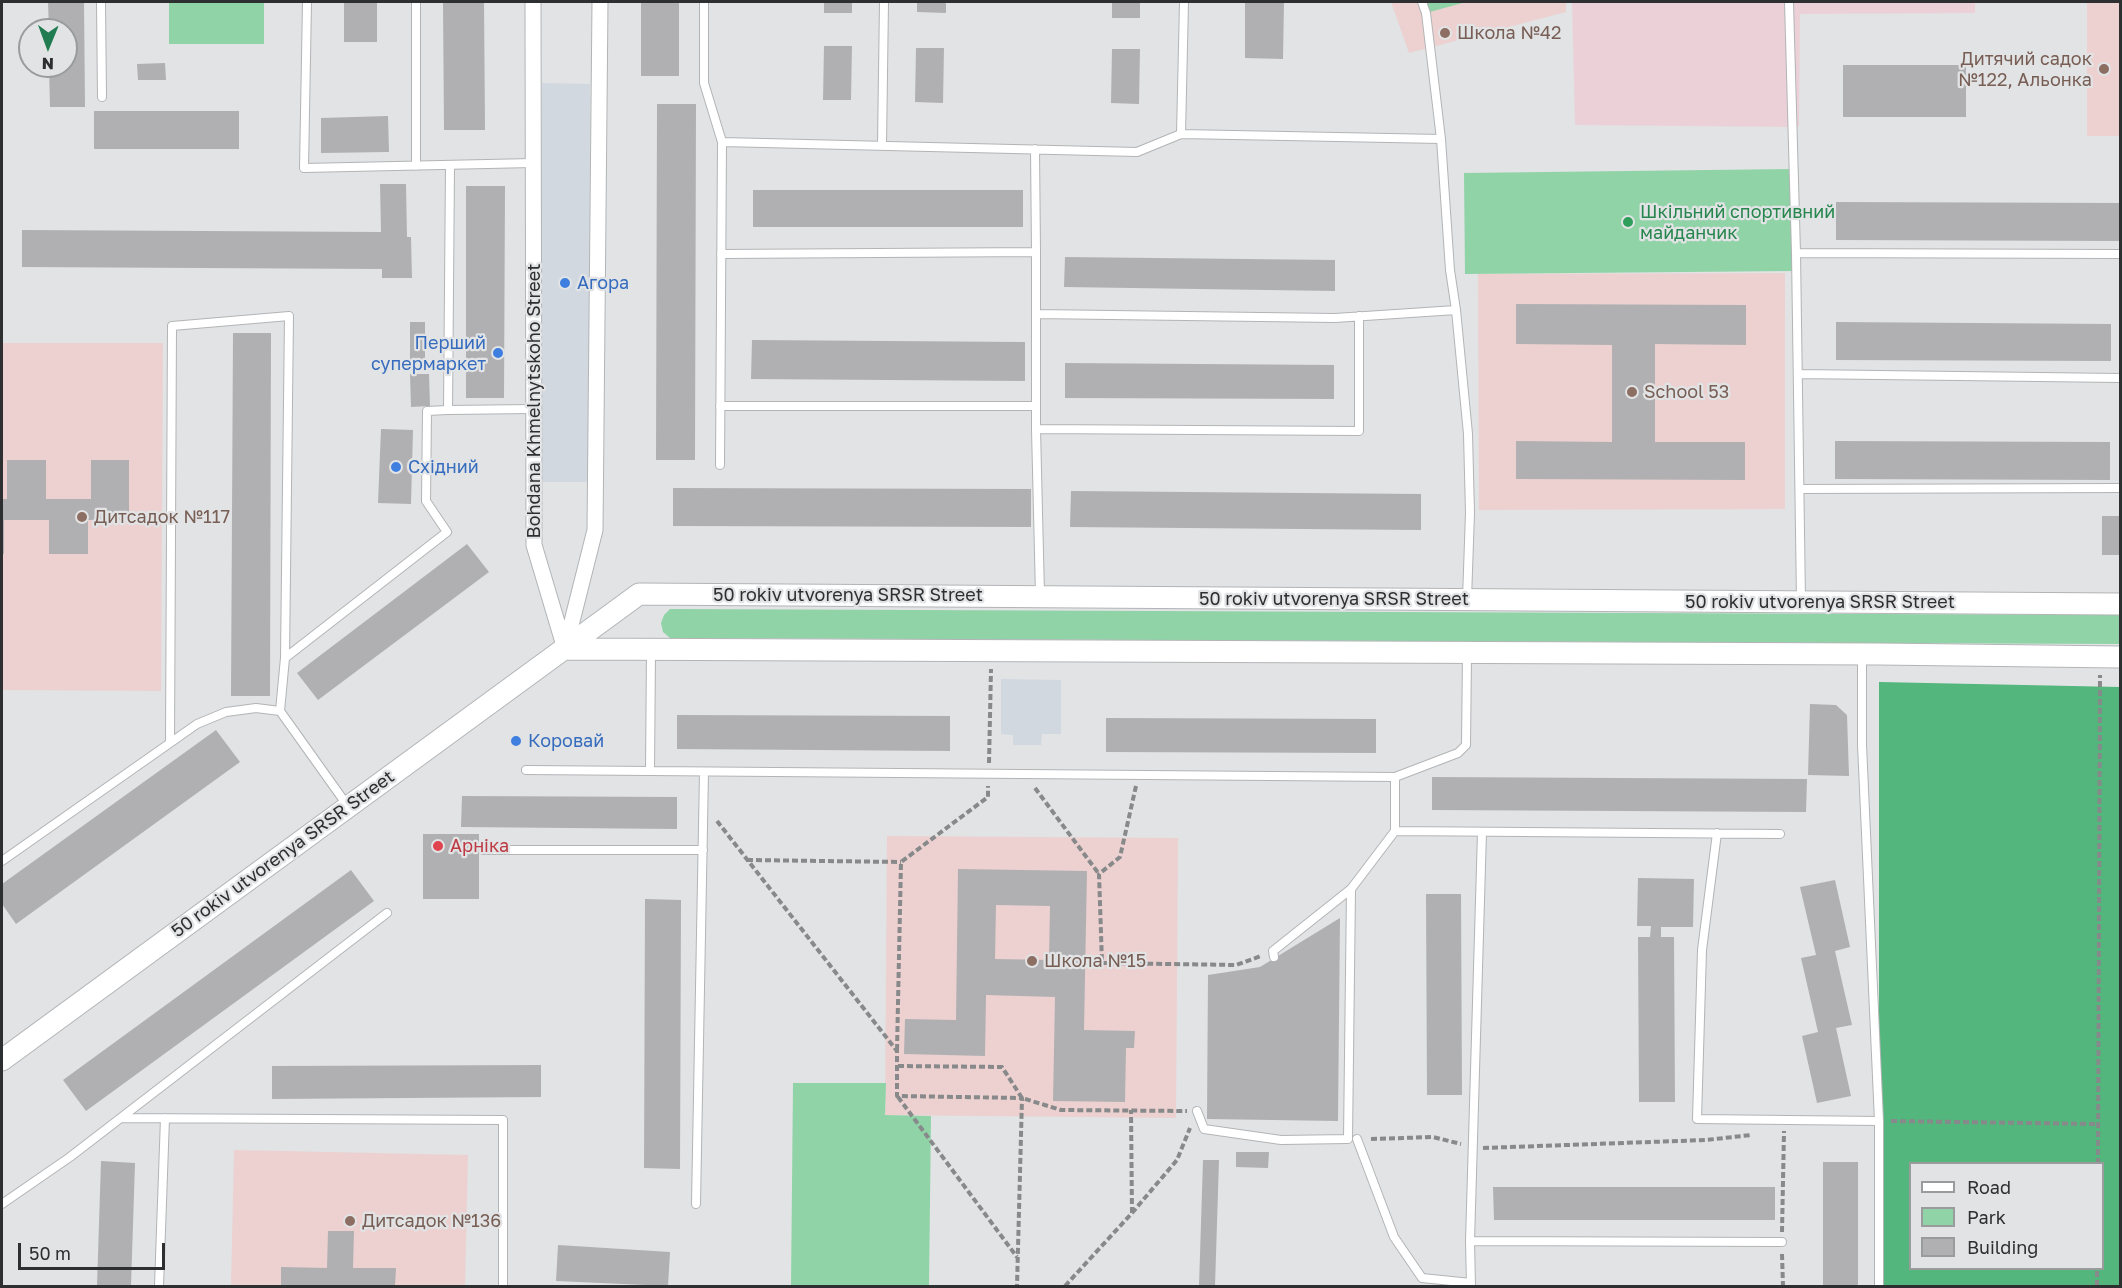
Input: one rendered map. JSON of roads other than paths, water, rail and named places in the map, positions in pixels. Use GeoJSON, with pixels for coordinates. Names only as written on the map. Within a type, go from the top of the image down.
{"type":"FeatureCollection","features":[{"type":"Feature","properties":{"kind":"main road","name":"50 rokiv utvorenya SRSR Street"},"geometry":{"type":"LineString","coordinates":[[2,1060],[639,594],[2121,604]]}},
{"type":"Feature","properties":{"kind":"main road"},"geometry":{"type":"LineString","coordinates":[[565,649],[2110,657]]}},
{"type":"Feature","properties":{"kind":"street","name":"Bohdana Khmelnytskoho Street"},"geometry":{"type":"LineString","coordinates":[[533,2],[534,545],[565,649]]}},
{"type":"Feature","properties":{"kind":"street"},"geometry":{"type":"LineString","coordinates":[[565,649],[595,530],[600,2]]}},
{"type":"Feature","properties":{"kind":"lane"},"geometry":{"type":"LineString","coordinates":[[101,2],[102,97]]}},
{"type":"Feature","properties":{"kind":"lane"},"geometry":{"type":"LineString","coordinates":[[307,2],[304,168],[533,163]]}},
{"type":"Feature","properties":{"kind":"lane"},"geometry":{"type":"LineString","coordinates":[[416,2],[416,166]]}},
{"type":"Feature","properties":{"kind":"lane"},"geometry":{"type":"LineString","coordinates":[[704,2],[704,83],[722,142],[720,465]]}},
{"type":"Feature","properties":{"kind":"lane"},"geometry":{"type":"LineString","coordinates":[[882,145],[884,2]]}},
{"type":"Feature","properties":{"kind":"lane"},"geometry":{"type":"LineString","coordinates":[[1181,134],[1184,2]]}},
{"type":"Feature","properties":{"kind":"lane"},"geometry":{"type":"LineString","coordinates":[[1422,2],[1426,13],[1441,139],[1450,270],[1468,434],[1470,513],[1467,600]]}},
{"type":"Feature","properties":{"kind":"lane"},"geometry":{"type":"LineString","coordinates":[[1789,2],[1796,253],[1801,602]]}},
{"type":"Feature","properties":{"kind":"lane"},"geometry":{"type":"LineString","coordinates":[[722,142],[1137,152],[1181,134],[1441,139]]}},
{"type":"Feature","properties":{"kind":"lane"},"geometry":{"type":"LineString","coordinates":[[1035,149],[1036,429],[1040,597]]}},
{"type":"Feature","properties":{"kind":"lane"},"geometry":{"type":"LineString","coordinates":[[448,411],[450,165]]}},
{"type":"Feature","properties":{"kind":"lane"},"geometry":{"type":"LineString","coordinates":[[721,254],[1036,252]]}},
{"type":"Feature","properties":{"kind":"lane"},"geometry":{"type":"LineString","coordinates":[[1796,253],[2121,254]]}},
{"type":"Feature","properties":{"kind":"lane"},"geometry":{"type":"LineString","coordinates":[[1036,314],[1335,318],[1456,310]]}},
{"type":"Feature","properties":{"kind":"lane"},"geometry":{"type":"LineString","coordinates":[[170,742],[172,326],[289,316],[285,658],[280,711],[348,807]]}},
{"type":"Feature","properties":{"kind":"lane"},"geometry":{"type":"LineString","coordinates":[[1036,429],[1359,431],[1359,316]]}},
{"type":"Feature","properties":{"kind":"lane"},"geometry":{"type":"LineString","coordinates":[[1798,374],[2121,378]]}},
{"type":"Feature","properties":{"kind":"lane"},"geometry":{"type":"LineString","coordinates":[[720,406],[1036,406]]}},
{"type":"Feature","properties":{"kind":"lane"},"geometry":{"type":"LineString","coordinates":[[285,658],[447,532],[426,501],[427,411],[534,409]]}},
{"type":"Feature","properties":{"kind":"lane"},"geometry":{"type":"LineString","coordinates":[[1800,489],[2121,488]]}},
{"type":"Feature","properties":{"kind":"lane"},"geometry":{"type":"LineString","coordinates":[[650,771],[651,650]]}},
{"type":"Feature","properties":{"kind":"lane"},"geometry":{"type":"LineString","coordinates":[[526,770],[1395,777],[1458,753],[1467,745],[1467,652]]}},
{"type":"Feature","properties":{"kind":"lane"},"geometry":{"type":"LineString","coordinates":[[1862,654],[1862,745],[1879,1121],[1879,1287]]}},
{"type":"Feature","properties":{"kind":"lane"},"geometry":{"type":"LineString","coordinates":[[2,861],[197,724],[226,712],[256,708],[280,711]]}},
{"type":"Feature","properties":{"kind":"lane"},"geometry":{"type":"LineString","coordinates":[[696,1204],[704,772]]}},
{"type":"Feature","properties":{"kind":"lane"},"geometry":{"type":"LineString","coordinates":[[1274,954],[1352,889],[1395,831],[1395,777]]}},
{"type":"Feature","properties":{"kind":"lane"},"geometry":{"type":"LineString","coordinates":[[1395,831],[1780,834]]}},
{"type":"Feature","properties":{"kind":"lane"},"geometry":{"type":"LineString","coordinates":[[1357,1139],[1394,1237],[1422,1278],[1471,1285],[1470,1241],[1482,832]]}},
{"type":"Feature","properties":{"kind":"lane"},"geometry":{"type":"LineString","coordinates":[[1718,833],[1702,950],[1697,1119],[1879,1121]]}},
{"type":"Feature","properties":{"kind":"lane"},"geometry":{"type":"LineString","coordinates":[[483,850],[703,850]]}},
{"type":"Feature","properties":{"kind":"lane"},"geometry":{"type":"LineString","coordinates":[[1197,1111],[1204,1129],[1281,1140],[1348,1139],[1352,889]]}},
{"type":"Feature","properties":{"kind":"lane"},"geometry":{"type":"LineString","coordinates":[[2,1204],[70,1157],[387,913]]}},
{"type":"Feature","properties":{"kind":"lane"},"geometry":{"type":"LineString","coordinates":[[121,1118],[503,1120],[502,1287]]}},
{"type":"Feature","properties":{"kind":"lane"},"geometry":{"type":"LineString","coordinates":[[159,1287],[165,1118]]}},
{"type":"Feature","properties":{"kind":"lane"},"geometry":{"type":"LineString","coordinates":[[1470,1241],[1782,1242]]}},
{"type":"Feature","properties":{"kind":"place","name":"Школа №42"},"geometry":{"type":"Point","coordinates":[1445,33]}},
{"type":"Feature","properties":{"kind":"place","name":"Дитячий садок №122, Альонка"},"geometry":{"type":"Point","coordinates":[2104,69]}},
{"type":"Feature","properties":{"kind":"place","name":"Шкільний спортивний майданчик"},"geometry":{"type":"Point","coordinates":[1628,222]}},
{"type":"Feature","properties":{"kind":"place","name":"Агора"},"geometry":{"type":"Point","coordinates":[565,283]}},
{"type":"Feature","properties":{"kind":"place","name":"Перший супермаркет"},"geometry":{"type":"Point","coordinates":[498,353]}},
{"type":"Feature","properties":{"kind":"place","name":"School 53"},"geometry":{"type":"Point","coordinates":[1632,392]}},
{"type":"Feature","properties":{"kind":"place","name":"Східний"},"geometry":{"type":"Point","coordinates":[396,467]}},
{"type":"Feature","properties":{"kind":"place","name":"Дитсадок №117"},"geometry":{"type":"Point","coordinates":[82,517]}},
{"type":"Feature","properties":{"kind":"place","name":"Коровай"},"geometry":{"type":"Point","coordinates":[516,741]}},
{"type":"Feature","properties":{"kind":"place","name":"Арніка"},"geometry":{"type":"Point","coordinates":[438,846]}},
{"type":"Feature","properties":{"kind":"place","name":"Школа №15"},"geometry":{"type":"Point","coordinates":[1032,961]}},
{"type":"Feature","properties":{"kind":"place","name":"Дитсадок №136"},"geometry":{"type":"Point","coordinates":[350,1221]}}]}
